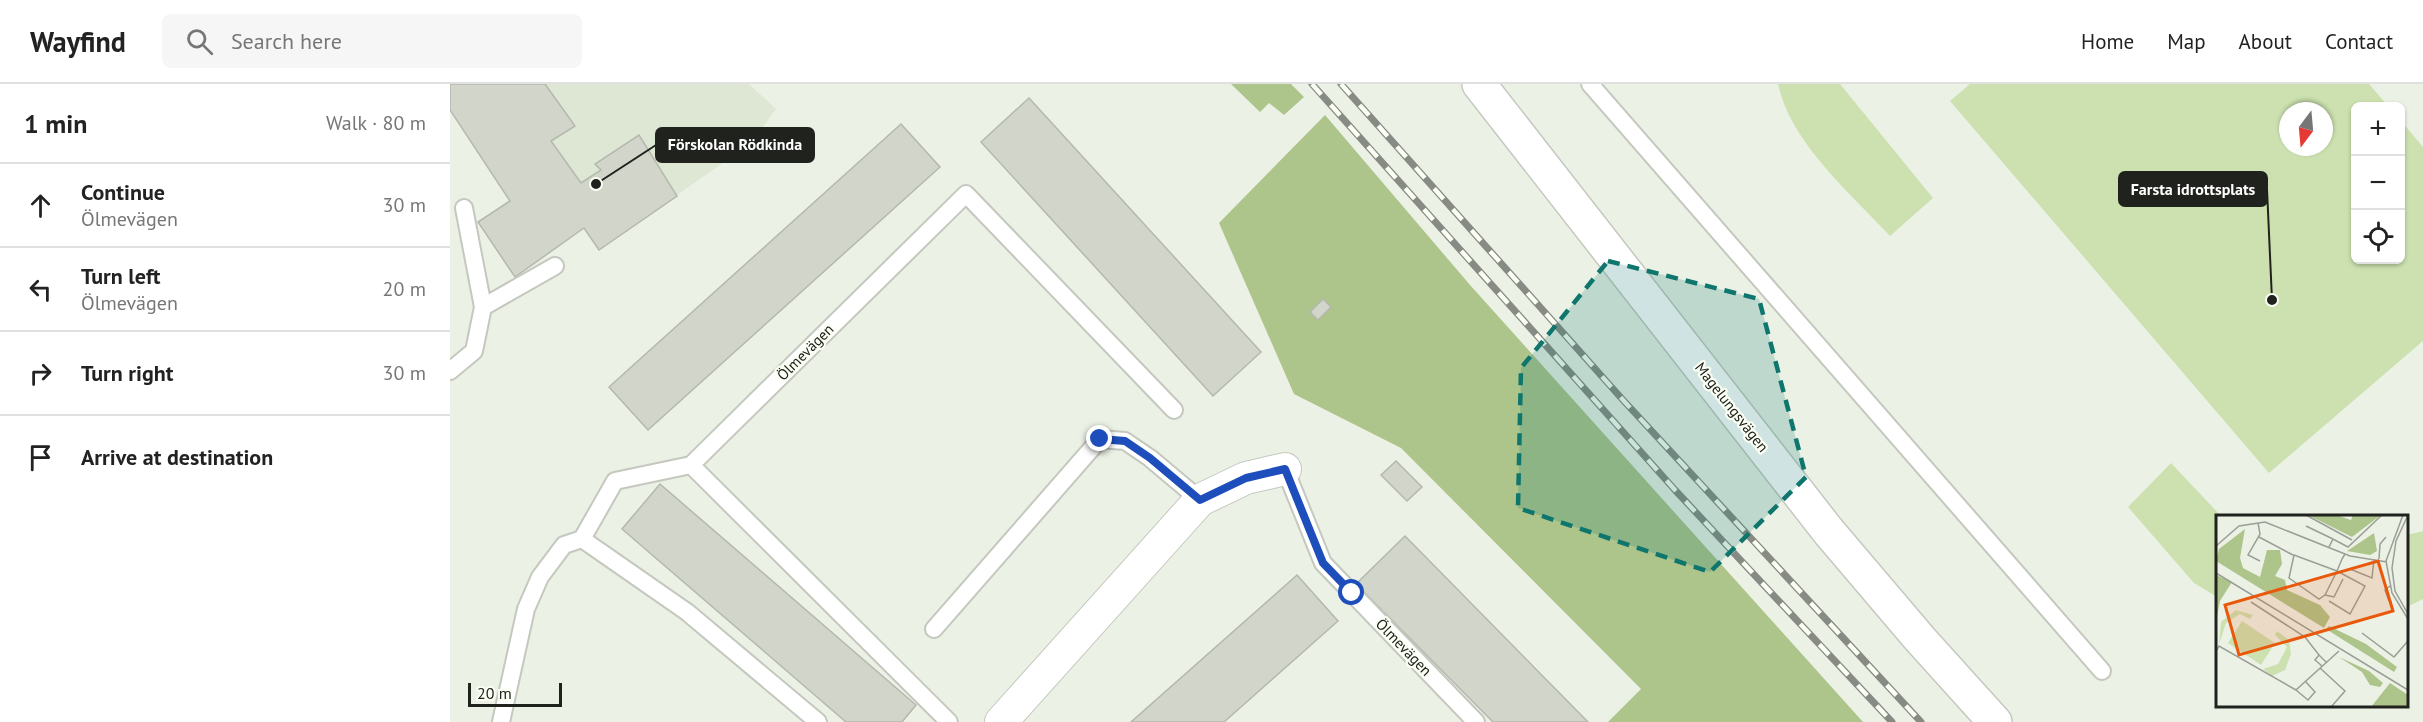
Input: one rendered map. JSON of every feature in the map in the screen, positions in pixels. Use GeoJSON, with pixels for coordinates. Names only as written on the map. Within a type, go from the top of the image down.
{"type":"FeatureCollection","features":[{"type":"Feature","properties":{"kind":"main road","name":"Magelungsvägen"},"geometry":{"type":"LineString","coordinates":[[1479,84],[1829,532],[1920,639],[1995,722]]}},
{"type":"Feature","properties":{"kind":"street","name":"Ölmevägen"},"geometry":{"type":"LineString","coordinates":[[1001,722],[1200,500],[1246,478],[1285,469]]}},
{"type":"Feature","properties":{"kind":"lane"},"geometry":{"type":"LineString","coordinates":[[1590,84],[2102,671]]}},
{"type":"Feature","properties":{"kind":"lane","name":"Ölmevägen"},"geometry":{"type":"LineString","coordinates":[[691,465],[966,194],[1173,410]]}},
{"type":"Feature","properties":{"kind":"lane"},"geometry":{"type":"LineString","coordinates":[[450,371],[474,351],[483,307],[464,208]]}},
{"type":"Feature","properties":{"kind":"lane"},"geometry":{"type":"LineString","coordinates":[[483,307],[555,266]]}},
{"type":"Feature","properties":{"kind":"lane"},"geometry":{"type":"LineString","coordinates":[[934,629],[1100,439],[1125,441],[1150,458],[1200,500]]}},
{"type":"Feature","properties":{"kind":"lane"},"geometry":{"type":"LineString","coordinates":[[501,722],[526,609],[540,577],[564,545],[582,538],[615,481],[691,465],[949,722]]}},
{"type":"Feature","properties":{"kind":"lane","name":"Ölmevägen"},"geometry":{"type":"LineString","coordinates":[[1285,469],[1323,563],[1476,722]]}},
{"type":"Feature","properties":{"kind":"lane"},"geometry":{"type":"LineString","coordinates":[[582,538],[687,612],[818,722]]}},
{"type":"Feature","properties":{"kind":"highlighted area"},"geometry":{"type":"Polygon","coordinates":[[[1608,261],[1759,299],[1806,477],[1710,572],[1518,508],[1521,368],[1608,261]]]}},
{"type":"Feature","properties":{"kind":"shaded area"},"geometry":{"type":"Polygon","coordinates":[[[450,84],[749,84],[776,109],[751,143],[599,250],[584,228],[515,277],[478,222],[510,200],[450,84]]]}},
{"type":"Feature","properties":{"kind":"green space"},"geometry":{"type":"Polygon","coordinates":[[[1231,84],[1291,84],[1304,97],[1284,115],[1269,103],[1260,112],[1231,84]]]}},
{"type":"Feature","properties":{"kind":"green space"},"geometry":{"type":"Polygon","coordinates":[[[1778,84],[1840,84],[1933,198],[1890,236],[1808,147],[1785,105],[1778,84]]]}},
{"type":"Feature","properties":{"kind":"green space"},"geometry":{"type":"Polygon","coordinates":[[[1970,84],[2369,84],[2385,102],[2351,102],[2351,264],[2405,264],[2405,126],[2423,147],[2423,341],[2269,473],[1950,101],[1970,84]]]}},
{"type":"Feature","properties":{"kind":"green space"},"geometry":{"type":"Polygon","coordinates":[[[1325,115],[1470,285],[1863,722],[1608,722],[1641,689],[1401,448],[1294,394],[1219,223],[1325,115]]]}},
{"type":"Feature","properties":{"kind":"green space"},"geometry":{"type":"Polygon","coordinates":[[[2171,463],[2220,515],[2216,515],[2216,596],[2194,583],[2128,507],[2171,463]]]}},
{"type":"Feature","properties":{"kind":"green space"},"geometry":{"type":"Polygon","coordinates":[[[2423,531],[2423,599],[2408,606],[2408,535],[2423,531]]]}},
{"type":"Feature","properties":{"kind":"building"},"geometry":{"type":"Polygon","coordinates":[[[450,84],[545,84],[575,126],[551,141],[581,183],[601,170],[595,164],[639,135],[677,196],[599,250],[584,228],[515,277],[478,222],[510,201],[450,110],[450,84]]]}},
{"type":"Feature","properties":{"kind":"building"},"geometry":{"type":"Polygon","coordinates":[[[1029,98],[1261,352],[1213,396],[981,142],[1029,98]]]}},
{"type":"Feature","properties":{"kind":"building"},"geometry":{"type":"Polygon","coordinates":[[[901,124],[940,167],[648,430],[609,387],[901,124]]]}},
{"type":"Feature","properties":{"kind":"building"},"geometry":{"type":"Polygon","coordinates":[[[1323,299],[1331,307],[1318,320],[1310,312],[1323,299]]]}},
{"type":"Feature","properties":{"kind":"building"},"geometry":{"type":"Polygon","coordinates":[[[1396,461],[1422,487],[1407,501],[1381,475],[1396,461]]]}},
{"type":"Feature","properties":{"kind":"building"},"geometry":{"type":"Polygon","coordinates":[[[660,484],[916,705],[902,722],[846,722],[622,529],[660,484]]]}},
{"type":"Feature","properties":{"kind":"building"},"geometry":{"type":"Polygon","coordinates":[[[1405,536],[1588,722],[1493,722],[1356,584],[1405,536]]]}},
{"type":"Feature","properties":{"kind":"building"},"geometry":{"type":"Polygon","coordinates":[[[1297,575],[1338,621],[1224,722],[1131,722],[1297,575]]]}},
{"type":"Feature","properties":{"kind":"railway"},"geometry":{"type":"LineString","coordinates":[[1312,84],[1675,490],[1892,722]]}},
{"type":"Feature","properties":{"kind":"railway"},"geometry":{"type":"LineString","coordinates":[[1341,84],[1623,400],[1921,722]]}},
{"type":"Feature","properties":{"kind":"place","name":"Förskolan Rödkinda"},"geometry":{"type":"Point","coordinates":[596,184]}},
{"type":"Feature","properties":{"kind":"place","name":"Farsta idrottsplats"},"geometry":{"type":"Point","coordinates":[2272,300]}},
{"type":"Feature","properties":{"kind":"route"},"geometry":{"type":"LineString","coordinates":[[1100,439],[1125,441],[1150,458],[1200,500],[1246,478],[1285,469],[1323,563],[1352,593]]}}]}
